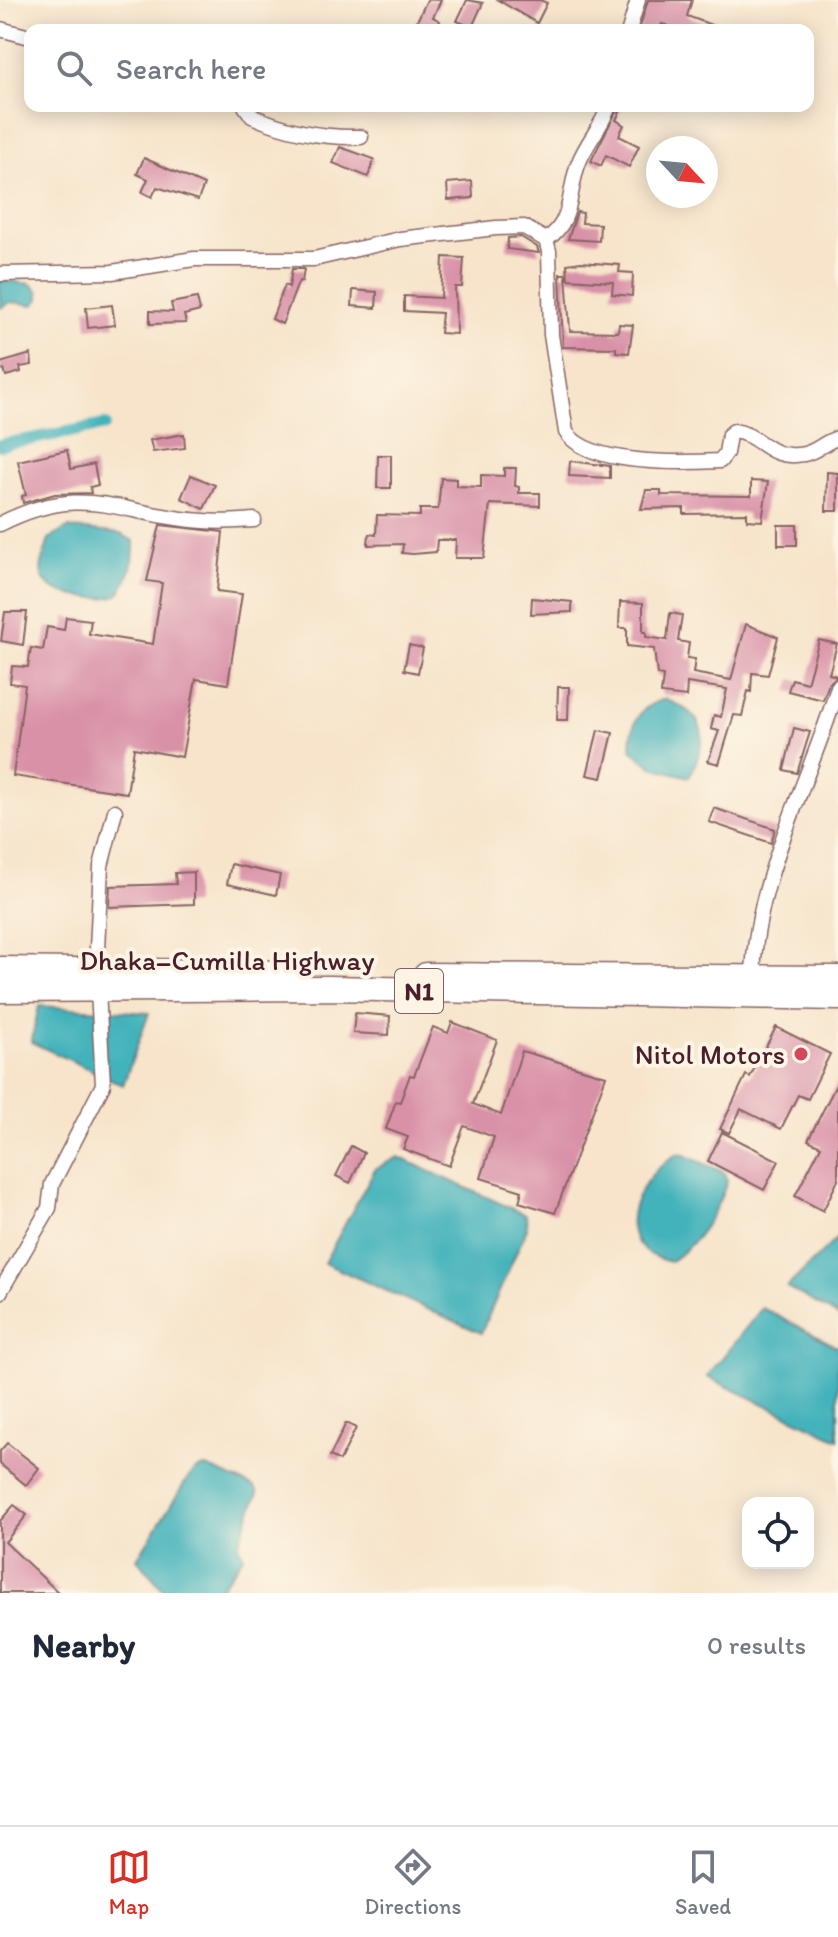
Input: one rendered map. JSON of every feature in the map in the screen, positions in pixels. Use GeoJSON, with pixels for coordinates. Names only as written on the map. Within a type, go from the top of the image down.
{"type":"FeatureCollection","features":[{"type":"Feature","properties":{"kind":"highway","name":"Dhaka–Cumilla Highway"},"geometry":{"type":"LineString","coordinates":[[0,969],[97,980],[838,998]]}},
{"type":"Feature","properties":{"kind":"highway","name":"Dhaka–Cumilla Highway"},"geometry":{"type":"LineString","coordinates":[[0,990],[97,980],[838,978]]}},
{"type":"Feature","properties":{"kind":"street"},"geometry":{"type":"LineString","coordinates":[[631,24],[638,0]]}},
{"type":"Feature","properties":{"kind":"street"},"geometry":{"type":"LineString","coordinates":[[0,29],[24,35]]}},
{"type":"Feature","properties":{"kind":"street"},"geometry":{"type":"LineString","coordinates":[[248,112],[271,123],[329,138],[361,137]]}},
{"type":"Feature","properties":{"kind":"street"},"geometry":{"type":"LineString","coordinates":[[546,240],[558,231],[569,214],[579,161],[606,112]]}},
{"type":"Feature","properties":{"kind":"street"},"geometry":{"type":"LineString","coordinates":[[0,274],[112,272],[194,259],[314,259],[400,239],[524,227],[546,240],[550,264],[551,335],[566,432],[572,441],[632,460],[670,464],[720,461],[726,453],[729,435],[734,431],[753,438],[772,453],[786,455],[812,452],[838,438]]}},
{"type":"Feature","properties":{"kind":"street"},"geometry":{"type":"LineString","coordinates":[[0,524],[30,509],[86,500],[204,521],[254,520]]}},
{"type":"Feature","properties":{"kind":"street"},"geometry":{"type":"LineString","coordinates":[[753,977],[755,938],[762,908],[783,838],[831,716],[838,687]]}},
{"type":"Feature","properties":{"kind":"street"},"geometry":{"type":"LineString","coordinates":[[0,1292],[49,1208],[52,1184],[103,1085],[97,980],[101,866],[115,811]]}},
{"type":"Feature","properties":{"kind":"water"},"geometry":{"type":"Polygon","coordinates":[[[0,280],[31,284],[39,292],[39,299],[34,305],[10,302],[0,308],[0,280]]]}},
{"type":"Feature","properties":{"kind":"water"},"geometry":{"type":"Polygon","coordinates":[[[68,528],[121,534],[134,541],[130,570],[117,595],[100,598],[66,594],[56,590],[43,578],[42,564],[49,539],[68,528]]]}},
{"type":"Feature","properties":{"kind":"water"},"geometry":{"type":"Polygon","coordinates":[[[664,699],[689,712],[701,729],[700,750],[689,777],[652,767],[631,749],[632,731],[638,717],[655,702],[664,699]]]}},
{"type":"Feature","properties":{"kind":"water"},"geometry":{"type":"Polygon","coordinates":[[[39,1006],[149,1013],[123,1085],[31,1042],[39,1006]]]}},
{"type":"Feature","properties":{"kind":"water"},"geometry":{"type":"Polygon","coordinates":[[[680,1153],[725,1173],[727,1182],[704,1227],[689,1246],[670,1262],[648,1254],[636,1240],[632,1226],[633,1211],[646,1183],[668,1160],[680,1153]]]}},
{"type":"Feature","properties":{"kind":"water"},"geometry":{"type":"Polygon","coordinates":[[[398,1157],[526,1215],[527,1228],[481,1333],[324,1263],[375,1169],[398,1157]]]}},
{"type":"Feature","properties":{"kind":"water"},"geometry":{"type":"Polygon","coordinates":[[[838,1237],[838,1316],[787,1287],[838,1237]]]}},
{"type":"Feature","properties":{"kind":"water"},"geometry":{"type":"Polygon","coordinates":[[[762,1308],[838,1347],[838,1439],[707,1377],[762,1308]]]}},
{"type":"Feature","properties":{"kind":"water"},"geometry":{"type":"Polygon","coordinates":[[[206,1467],[255,1487],[258,1493],[238,1545],[244,1556],[216,1593],[166,1593],[137,1559],[188,1478],[197,1469],[206,1467]]]}},
{"type":"Feature","properties":{"kind":"building"},"geometry":{"type":"Polygon","coordinates":[[[427,0],[441,0],[433,17],[440,21],[439,24],[417,21],[427,0]]]}},
{"type":"Feature","properties":{"kind":"building"},"geometry":{"type":"Polygon","coordinates":[[[467,0],[483,3],[473,24],[457,21],[467,0]]]}},
{"type":"Feature","properties":{"kind":"building"},"geometry":{"type":"Polygon","coordinates":[[[498,0],[540,0],[547,3],[537,23],[498,0]]]}},
{"type":"Feature","properties":{"kind":"building"},"geometry":{"type":"Polygon","coordinates":[[[648,0],[692,0],[687,16],[709,24],[662,24],[641,24],[648,0]]]}},
{"type":"Feature","properties":{"kind":"building"},"geometry":{"type":"Polygon","coordinates":[[[616,112],[620,112],[616,120],[624,125],[619,136],[639,146],[629,167],[606,155],[601,166],[591,161],[616,112]]]}},
{"type":"Feature","properties":{"kind":"building"},"geometry":{"type":"Polygon","coordinates":[[[340,147],[374,159],[368,177],[333,163],[340,147]]]}},
{"type":"Feature","properties":{"kind":"building"},"geometry":{"type":"Polygon","coordinates":[[[144,158],[204,185],[198,200],[157,187],[152,197],[142,192],[148,179],[137,174],[144,158]]]}},
{"type":"Feature","properties":{"kind":"building"},"geometry":{"type":"Polygon","coordinates":[[[472,181],[473,198],[448,200],[447,183],[472,181]]]}},
{"type":"Feature","properties":{"kind":"building"},"geometry":{"type":"Polygon","coordinates":[[[577,212],[583,213],[582,223],[600,224],[599,241],[568,239],[577,212]]]}},
{"type":"Feature","properties":{"kind":"building"},"geometry":{"type":"Polygon","coordinates":[[[521,237],[537,247],[539,253],[507,249],[508,238],[521,237]]]}},
{"type":"Feature","properties":{"kind":"building"},"geometry":{"type":"Polygon","coordinates":[[[443,257],[464,258],[462,287],[455,287],[456,334],[440,333],[442,313],[404,311],[404,296],[441,298],[443,257]]]}},
{"type":"Feature","properties":{"kind":"building"},"geometry":{"type":"Polygon","coordinates":[[[567,264],[620,265],[619,272],[633,273],[632,296],[612,294],[613,282],[568,279],[567,264]]]}},
{"type":"Feature","properties":{"kind":"building"},"geometry":{"type":"Polygon","coordinates":[[[292,269],[304,269],[302,282],[299,281],[282,324],[272,319],[285,285],[289,287],[292,269]]]}},
{"type":"Feature","properties":{"kind":"building"},"geometry":{"type":"Polygon","coordinates":[[[560,274],[566,274],[570,331],[618,332],[619,324],[633,325],[629,353],[616,352],[616,348],[563,347],[560,274]]]}},
{"type":"Feature","properties":{"kind":"building"},"geometry":{"type":"Polygon","coordinates":[[[353,290],[377,292],[376,308],[352,306],[353,290]]]}},
{"type":"Feature","properties":{"kind":"building"},"geometry":{"type":"Polygon","coordinates":[[[197,298],[200,311],[184,315],[186,323],[150,324],[150,311],[173,312],[171,303],[197,298]]]}},
{"type":"Feature","properties":{"kind":"building"},"geometry":{"type":"Polygon","coordinates":[[[112,305],[115,325],[88,328],[86,308],[112,305]]]}},
{"type":"Feature","properties":{"kind":"building"},"geometry":{"type":"Polygon","coordinates":[[[31,354],[32,365],[20,367],[21,372],[6,376],[4,369],[0,370],[0,363],[31,354]]]}},
{"type":"Feature","properties":{"kind":"building"},"geometry":{"type":"Polygon","coordinates":[[[184,434],[185,448],[153,452],[150,440],[184,434]]]}},
{"type":"Feature","properties":{"kind":"building"},"geometry":{"type":"Polygon","coordinates":[[[67,450],[71,469],[94,464],[98,485],[90,487],[91,493],[55,494],[23,503],[22,496],[26,495],[18,461],[67,450]]]}},
{"type":"Feature","properties":{"kind":"building"},"geometry":{"type":"Polygon","coordinates":[[[378,455],[391,455],[391,488],[377,488],[378,455]]]}},
{"type":"Feature","properties":{"kind":"building"},"geometry":{"type":"Polygon","coordinates":[[[570,461],[610,466],[610,478],[569,476],[570,461]]]}},
{"type":"Feature","properties":{"kind":"building"},"geometry":{"type":"Polygon","coordinates":[[[504,468],[516,468],[515,486],[519,487],[519,493],[540,493],[540,506],[490,504],[484,558],[455,558],[456,540],[437,540],[436,552],[413,554],[402,553],[403,544],[368,545],[369,534],[376,535],[377,515],[420,516],[420,509],[438,509],[441,478],[456,479],[456,486],[481,487],[481,475],[504,476],[504,468]]]}},
{"type":"Feature","properties":{"kind":"building"},"geometry":{"type":"Polygon","coordinates":[[[827,472],[838,473],[838,511],[826,511],[827,472]]]}},
{"type":"Feature","properties":{"kind":"building"},"geometry":{"type":"Polygon","coordinates":[[[191,475],[215,485],[204,509],[181,498],[191,475]]]}},
{"type":"Feature","properties":{"kind":"building"},"geometry":{"type":"Polygon","coordinates":[[[751,481],[768,482],[762,521],[747,520],[747,513],[684,514],[684,508],[641,509],[646,490],[661,490],[661,495],[751,496],[751,481]]]}},
{"type":"Feature","properties":{"kind":"building"},"geometry":{"type":"Polygon","coordinates":[[[160,525],[223,532],[217,591],[242,594],[228,684],[196,679],[182,757],[134,748],[127,793],[13,776],[25,685],[10,683],[12,666],[28,667],[31,648],[43,650],[47,627],[64,630],[66,617],[91,620],[89,634],[153,644],[162,583],[147,581],[160,525]]]}},
{"type":"Feature","properties":{"kind":"building"},"geometry":{"type":"Polygon","coordinates":[[[778,525],[797,525],[797,545],[778,545],[778,525]]]}},
{"type":"Feature","properties":{"kind":"building"},"geometry":{"type":"Polygon","coordinates":[[[532,598],[572,602],[572,612],[531,614],[532,598]]]}},
{"type":"Feature","properties":{"kind":"building"},"geometry":{"type":"Polygon","coordinates":[[[620,602],[643,603],[643,632],[646,632],[646,637],[667,640],[670,613],[682,615],[678,641],[689,643],[687,658],[695,659],[693,673],[731,680],[746,624],[778,637],[768,675],[752,673],[751,692],[748,691],[742,716],[734,715],[719,764],[708,761],[719,731],[711,729],[714,715],[721,717],[727,689],[687,683],[686,697],[661,694],[663,676],[657,675],[654,649],[627,646],[627,628],[619,628],[620,602]]]}},
{"type":"Feature","properties":{"kind":"building"},"geometry":{"type":"Polygon","coordinates":[[[5,612],[27,612],[23,645],[1,641],[5,612]]]}},
{"type":"Feature","properties":{"kind":"building"},"geometry":{"type":"Polygon","coordinates":[[[819,640],[837,644],[829,674],[837,676],[829,683],[823,700],[788,691],[792,679],[807,683],[819,640]]]}},
{"type":"Feature","properties":{"kind":"building"},"geometry":{"type":"Polygon","coordinates":[[[409,645],[423,648],[418,673],[404,670],[409,645]]]}},
{"type":"Feature","properties":{"kind":"building"},"geometry":{"type":"Polygon","coordinates":[[[558,687],[569,687],[568,720],[557,720],[558,687]]]}},
{"type":"Feature","properties":{"kind":"building"},"geometry":{"type":"Polygon","coordinates":[[[794,728],[810,732],[797,773],[784,770],[794,728]]]}},
{"type":"Feature","properties":{"kind":"building"},"geometry":{"type":"Polygon","coordinates":[[[598,730],[613,733],[602,778],[587,775],[598,730]]]}},
{"type":"Feature","properties":{"kind":"building"},"geometry":{"type":"Polygon","coordinates":[[[714,808],[775,829],[771,843],[709,822],[714,808]]]}},
{"type":"Feature","properties":{"kind":"building"},"geometry":{"type":"Polygon","coordinates":[[[231,864],[280,875],[276,895],[227,884],[231,864]]]}},
{"type":"Feature","properties":{"kind":"building"},"geometry":{"type":"Polygon","coordinates":[[[194,872],[194,904],[109,907],[110,886],[176,884],[175,873],[194,872]]]}},
{"type":"Feature","properties":{"kind":"building"},"geometry":{"type":"Polygon","coordinates":[[[355,1013],[390,1016],[389,1035],[353,1033],[355,1013]]]}},
{"type":"Feature","properties":{"kind":"building"},"geometry":{"type":"Polygon","coordinates":[[[452,1022],[497,1040],[473,1104],[501,1115],[522,1051],[606,1076],[555,1213],[519,1202],[522,1191],[481,1178],[494,1137],[464,1126],[449,1166],[403,1149],[408,1137],[386,1129],[396,1101],[400,1102],[410,1075],[414,1076],[433,1027],[448,1033],[452,1022]]]}},
{"type":"Feature","properties":{"kind":"building"},"geometry":{"type":"Polygon","coordinates":[[[776,1027],[830,1054],[808,1099],[798,1095],[781,1129],[741,1109],[729,1133],[720,1129],[746,1075],[750,1077],[776,1027]]]}},
{"type":"Feature","properties":{"kind":"building"},"geometry":{"type":"Polygon","coordinates":[[[838,1081],[838,1180],[823,1211],[795,1196],[821,1146],[808,1140],[838,1081]]]}},
{"type":"Feature","properties":{"kind":"building"},"geometry":{"type":"Polygon","coordinates":[[[722,1132],[779,1161],[764,1190],[708,1161],[722,1132]]]}},
{"type":"Feature","properties":{"kind":"building"},"geometry":{"type":"Polygon","coordinates":[[[351,1146],[364,1153],[350,1183],[336,1176],[351,1146]]]}},
{"type":"Feature","properties":{"kind":"building"},"geometry":{"type":"Polygon","coordinates":[[[346,1423],[356,1428],[340,1461],[330,1456],[346,1423]]]}},
{"type":"Feature","properties":{"kind":"building"},"geometry":{"type":"Polygon","coordinates":[[[7,1443],[39,1468],[26,1485],[0,1464],[0,1451],[7,1443]]]}},
{"type":"Feature","properties":{"kind":"building"},"geometry":{"type":"Polygon","coordinates":[[[14,1505],[27,1515],[5,1542],[59,1593],[0,1593],[0,1521],[14,1505]]]}},
{"type":"Feature","properties":{"kind":"waterway"},"geometry":{"type":"LineString","coordinates":[[0,445],[105,425]]}},
{"type":"Feature","properties":{"kind":"place","name":"Nitol Motors"},"geometry":{"type":"Point","coordinates":[801,1054]}}]}
